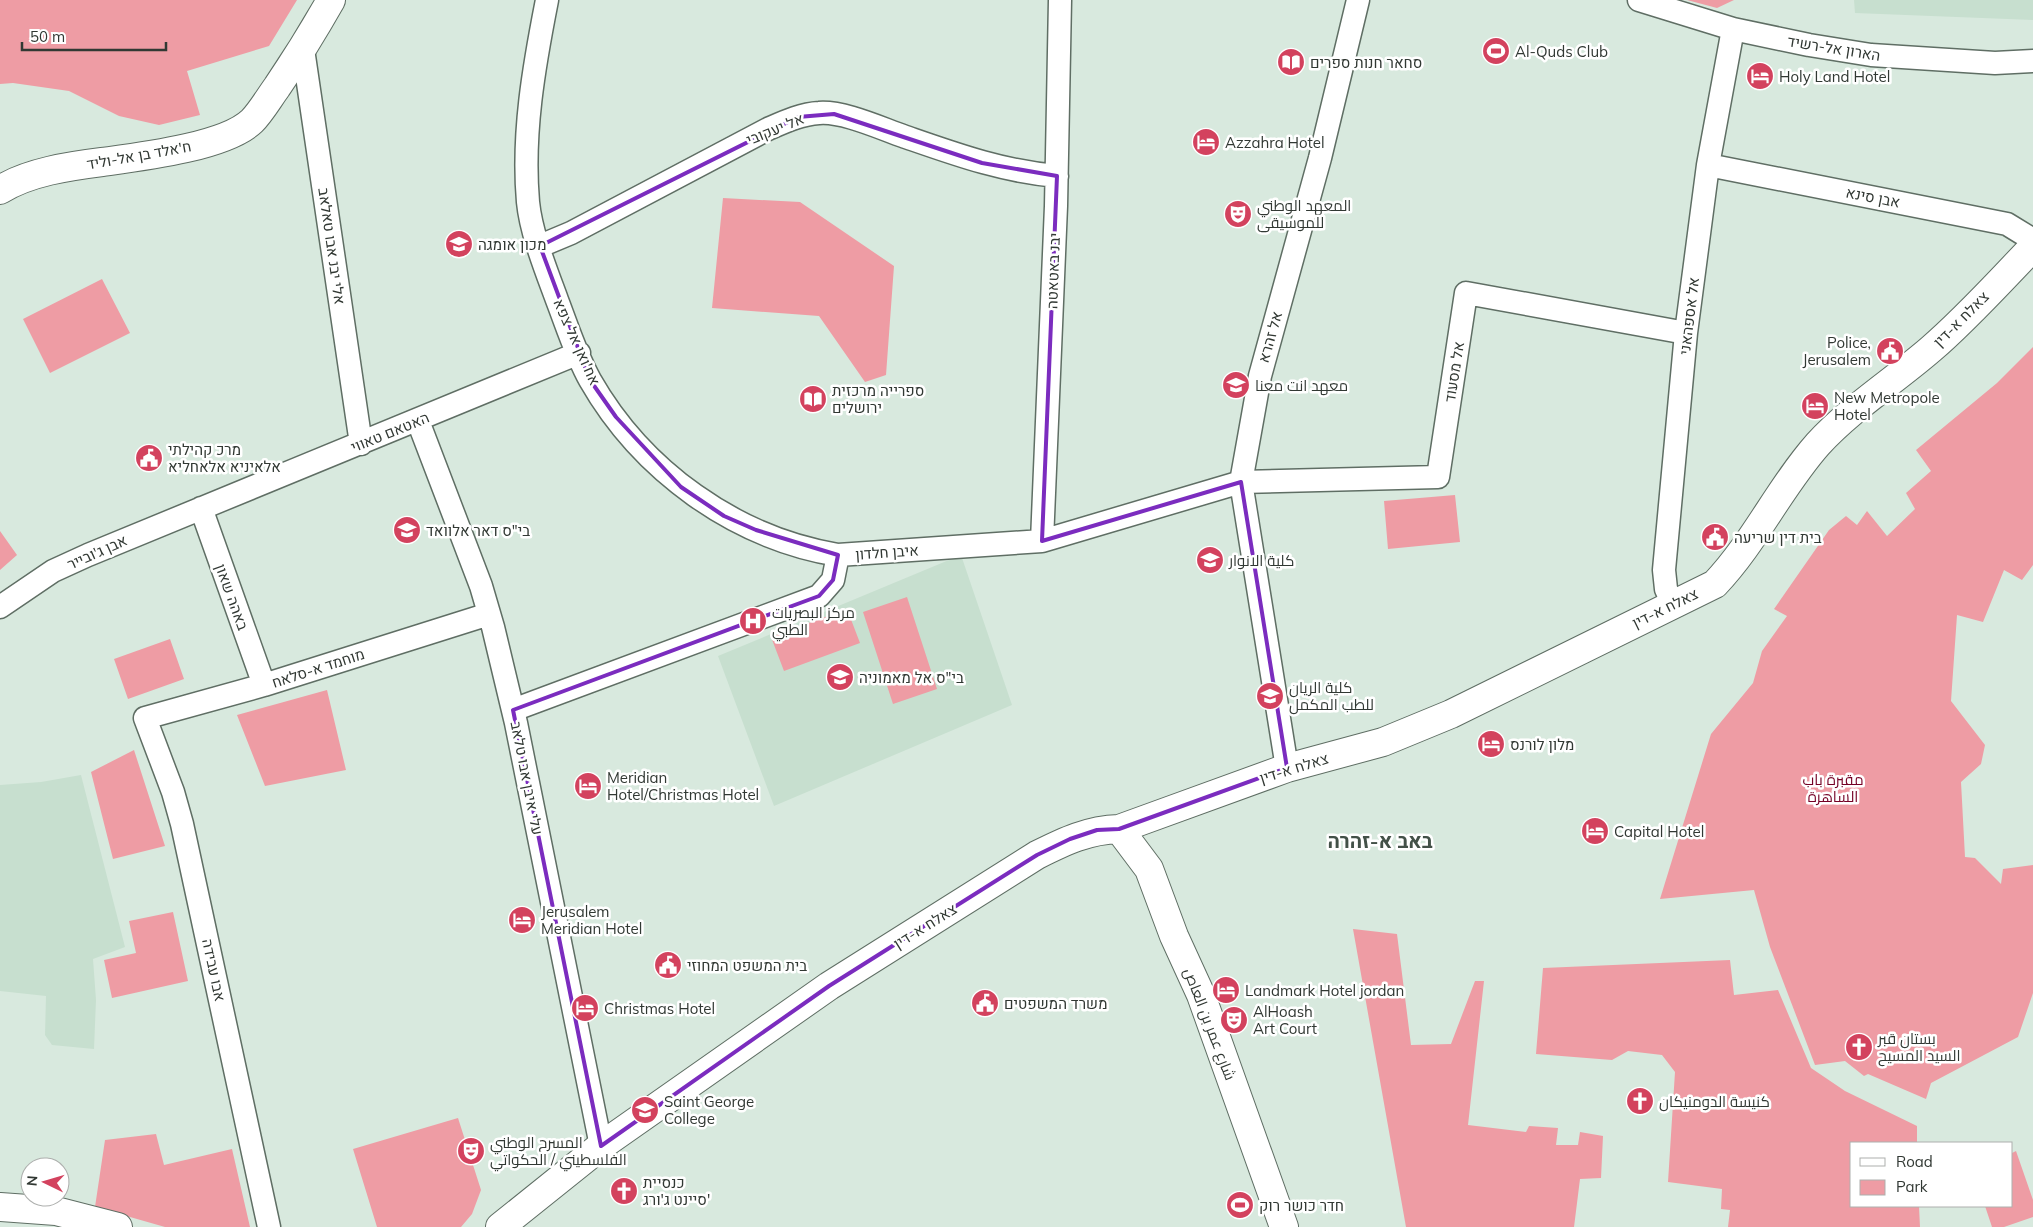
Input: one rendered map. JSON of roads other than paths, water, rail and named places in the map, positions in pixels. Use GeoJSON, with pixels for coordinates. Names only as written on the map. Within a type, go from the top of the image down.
{"type":"FeatureCollection","features":[{"type":"Feature","properties":{"kind":"street","name":"ח'אלד בן אל-וליד"},"geometry":{"type":"LineString","coordinates":[[0,190],[11,182],[48,172],[92,163],[159,154],[233,133],[251,122],[303,48],[331,0]]}},
{"type":"Feature","properties":{"kind":"street","name":"אח'ואן אל צפא"},"geometry":{"type":"LineString","coordinates":[[547,0],[534,73],[526,153],[528,204],[546,270],[590,380],[616,417],[646,453],[681,487],[724,516],[756,530],[819,552],[838,555]]}},
{"type":"Feature","properties":{"kind":"street","name":"יבנ באטאטה"},"geometry":{"type":"LineString","coordinates":[[1042,541],[1057,176],[1060,0]]}},
{"type":"Feature","properties":{"kind":"street","name":"אל זהרא"},"geometry":{"type":"LineString","coordinates":[[1287,768],[1241,482],[1260,376],[1320,158],[1358,0]]}},
{"type":"Feature","properties":{"kind":"street","name":"הארון אל-רשיד"},"geometry":{"type":"LineString","coordinates":[[1639,0],[1733,29],[1809,46],[1871,55],[1995,63],[2033,61]]}},
{"type":"Feature","properties":{"kind":"street","name":"אל אספהאני"},"geometry":{"type":"LineString","coordinates":[[1673,604],[1666,589],[1664,570],[1686,333],[1708,165],[1733,29]]}},
{"type":"Feature","properties":{"kind":"street","name":"אלי יבנ אבו טאלאב"},"geometry":{"type":"LineString","coordinates":[[303,48],[361,444]]}},
{"type":"Feature","properties":{"kind":"street","name":"אל יעקובי"},"geometry":{"type":"LineString","coordinates":[[540,246],[571,233],[768,128],[798,117],[819,112],[834,114],[875,126],[982,163],[1022,173],[1057,176]]}},
{"type":"Feature","properties":{"kind":"street","name":"אבן סינא"},"geometry":{"type":"LineString","coordinates":[[1708,165],[2007,224],[2033,240]]}},
{"type":"Feature","properties":{"kind":"street","name":"צאלח א-דין"},"geometry":{"type":"LineString","coordinates":[[500,1227],[601,1146],[829,986],[1037,855],[1070,839],[1098,830],[1119,829],[1287,768],[1382,742],[1451,714],[1714,584],[1731,567],[1795,472],[1819,444],[1850,414],[1943,339],[2033,247]]}},
{"type":"Feature","properties":{"kind":"street","name":"אל מסעוד"},"geometry":{"type":"LineString","coordinates":[[1241,482],[1438,477],[1466,293],[1686,333]]}},
{"type":"Feature","properties":{"kind":"street","name":"האטאם טאווי"},"geometry":{"type":"LineString","coordinates":[[201,508],[418,421],[579,353]]}},
{"type":"Feature","properties":{"kind":"street","name":"עלי איבן אבו טלאב"},"geometry":{"type":"LineString","coordinates":[[418,421],[490,614],[513,710],[601,1146]]}},
{"type":"Feature","properties":{"kind":"street","name":"איבן חלדון"},"geometry":{"type":"LineString","coordinates":[[513,710],[819,596],[833,580],[838,555],[1042,541],[1241,482]]}},
{"type":"Feature","properties":{"kind":"street","name":"אבן ג'ובייר"},"geometry":{"type":"LineString","coordinates":[[0,606],[53,571],[88,554],[201,508]]}},
{"type":"Feature","properties":{"kind":"street","name":"באהה שאון"},"geometry":{"type":"LineString","coordinates":[[201,508],[264,685]]}},
{"type":"Feature","properties":{"kind":"street","name":"מוחמד א-סלאח"},"geometry":{"type":"LineString","coordinates":[[144,718],[264,685],[490,614]]}},
{"type":"Feature","properties":{"kind":"street","name":"אבו עבידה"},"geometry":{"type":"LineString","coordinates":[[144,718],[174,792],[182,824],[269,1227]]}},
{"type":"Feature","properties":{"kind":"street","name":"شارع عمر بن العاص"},"geometry":{"type":"LineString","coordinates":[[1119,829],[1149,869],[1174,936],[1201,995],[1284,1227]]}},
{"type":"Feature","properties":{"kind":"street"},"geometry":{"type":"LineString","coordinates":[[7,1208],[73,1214],[118,1227]]}},
{"type":"Feature","properties":{"kind":"place","name":"Al-Quds Club"},"geometry":{"type":"Point","coordinates":[1496,51]}},
{"type":"Feature","properties":{"kind":"place","name":"סחאר חנות ספרים"},"geometry":{"type":"Point","coordinates":[1291,62]}},
{"type":"Feature","properties":{"kind":"place","name":"Holy Land Hotel"},"geometry":{"type":"Point","coordinates":[1760,76]}},
{"type":"Feature","properties":{"kind":"place","name":"Azzahra Hotel"},"geometry":{"type":"Point","coordinates":[1206,142]}},
{"type":"Feature","properties":{"kind":"place","name":"المعهد الوطني للموسيقى"},"geometry":{"type":"Point","coordinates":[1238,214]}},
{"type":"Feature","properties":{"kind":"place","name":"מכון אומגה"},"geometry":{"type":"Point","coordinates":[459,244]}},
{"type":"Feature","properties":{"kind":"place","name":"Police, Jerusalem"},"geometry":{"type":"Point","coordinates":[1890,351]}},
{"type":"Feature","properties":{"kind":"place","name":"معهد انت معنا"},"geometry":{"type":"Point","coordinates":[1236,385]}},
{"type":"Feature","properties":{"kind":"place","name":"ספרייה מרכזית ירושלים"},"geometry":{"type":"Point","coordinates":[813,399]}},
{"type":"Feature","properties":{"kind":"place","name":"New Metropole Hotel"},"geometry":{"type":"Point","coordinates":[1815,406]}},
{"type":"Feature","properties":{"kind":"place","name":"מרכ קהילתי אלאיניא אלאחליא"},"geometry":{"type":"Point","coordinates":[149,458]}},
{"type":"Feature","properties":{"kind":"place","name":"בי\"ס דאר אלוואד"},"geometry":{"type":"Point","coordinates":[407,530]}},
{"type":"Feature","properties":{"kind":"place","name":"בית דין שריעה"},"geometry":{"type":"Point","coordinates":[1715,537]}},
{"type":"Feature","properties":{"kind":"place","name":"كلية الانوار"},"geometry":{"type":"Point","coordinates":[1210,560]}},
{"type":"Feature","properties":{"kind":"place","name":"مركز البصريات الطبي"},"geometry":{"type":"Point","coordinates":[753,621]}},
{"type":"Feature","properties":{"kind":"place","name":"בי\"ס אל מאמוניה"},"geometry":{"type":"Point","coordinates":[840,677]}},
{"type":"Feature","properties":{"kind":"place","name":"كلية الريان للطب المكمل"},"geometry":{"type":"Point","coordinates":[1270,696]}},
{"type":"Feature","properties":{"kind":"place","name":"מלון לורנס"},"geometry":{"type":"Point","coordinates":[1491,744]}},
{"type":"Feature","properties":{"kind":"place","name":"Meridian Hotel/Christmas Hotel"},"geometry":{"type":"Point","coordinates":[588,786]}},
{"type":"Feature","properties":{"kind":"place","name":"Capital Hotel"},"geometry":{"type":"Point","coordinates":[1595,831]}},
{"type":"Feature","properties":{"kind":"place","name":"Jerusalem Meridian Hotel"},"geometry":{"type":"Point","coordinates":[522,920]}},
{"type":"Feature","properties":{"kind":"place","name":"בית המשפט המחוזי"},"geometry":{"type":"Point","coordinates":[668,965]}},
{"type":"Feature","properties":{"kind":"place","name":"Landmark Hotel jordan"},"geometry":{"type":"Point","coordinates":[1226,990]}},
{"type":"Feature","properties":{"kind":"place","name":"משרד המשפטים"},"geometry":{"type":"Point","coordinates":[985,1003]}},
{"type":"Feature","properties":{"kind":"place","name":"Christmas Hotel"},"geometry":{"type":"Point","coordinates":[585,1008]}},
{"type":"Feature","properties":{"kind":"place","name":"AlHoash Art Court"},"geometry":{"type":"Point","coordinates":[1234,1020]}},
{"type":"Feature","properties":{"kind":"place","name":"بستان قبر السيد المسيح"},"geometry":{"type":"Point","coordinates":[1859,1047]}},
{"type":"Feature","properties":{"kind":"place","name":"كنيسة الدومنيكان"},"geometry":{"type":"Point","coordinates":[1640,1101]}},
{"type":"Feature","properties":{"kind":"place","name":"Saint George College"},"geometry":{"type":"Point","coordinates":[645,1110]}},
{"type":"Feature","properties":{"kind":"place","name":"المسرح الوطني الفلسطيني / الحكواتي"},"geometry":{"type":"Point","coordinates":[471,1151]}},
{"type":"Feature","properties":{"kind":"place","name":"כנסיית סיינט ג'ורג'"},"geometry":{"type":"Point","coordinates":[624,1191]}},
{"type":"Feature","properties":{"kind":"place","name":"חדר כושר רוק"},"geometry":{"type":"Point","coordinates":[1240,1205]}},
{"type":"Feature","properties":{"kind":"district","name":"באב א-זהרה"},"geometry":{"type":"Point","coordinates":[1380,840]}},
{"type":"Feature","properties":{"kind":"park label","name":"مقبرة باب الساهرة"},"geometry":{"type":"Point","coordinates":[1833,788]}}]}
